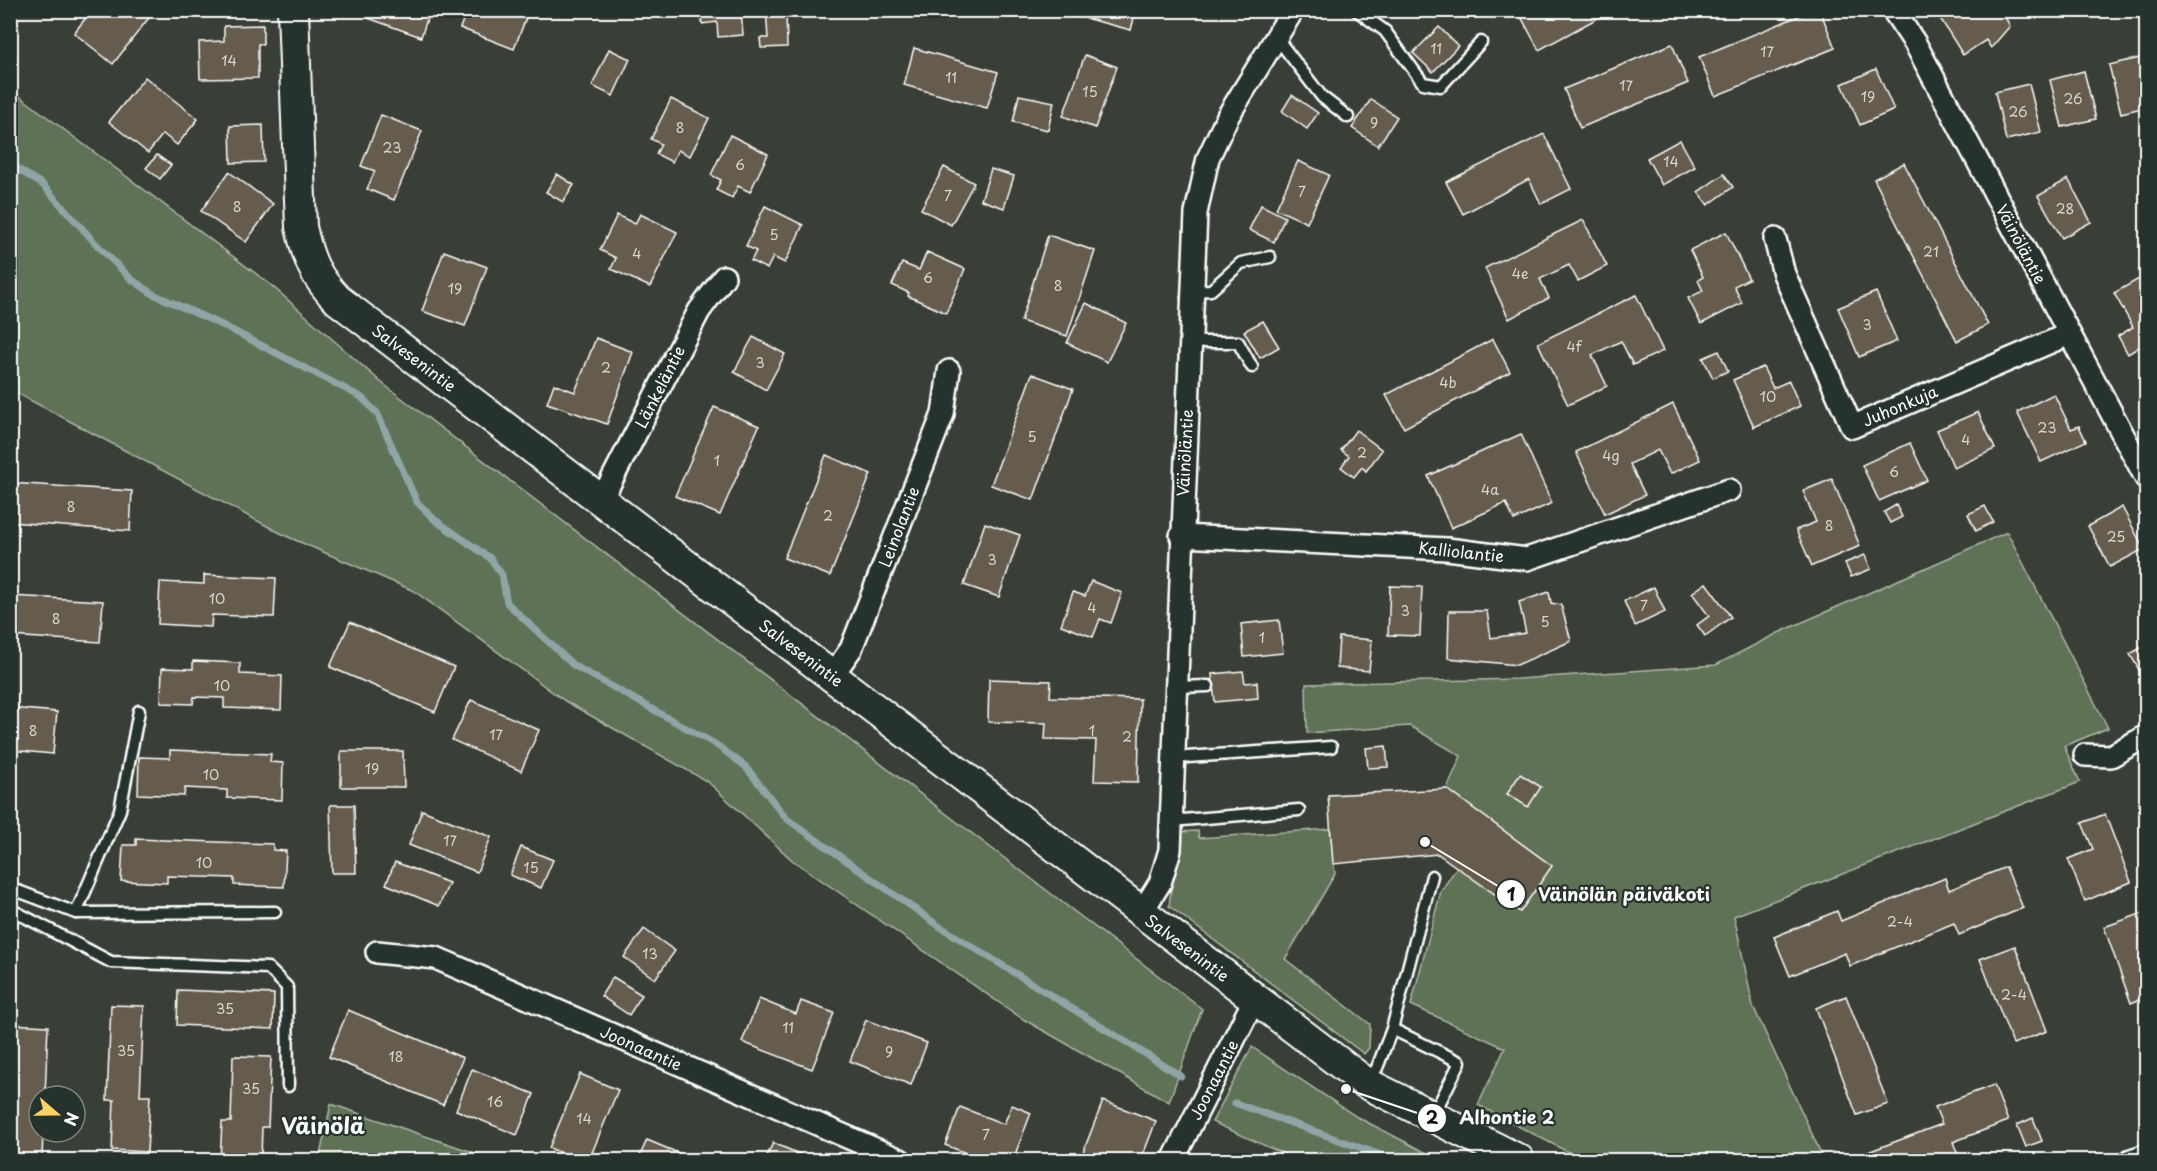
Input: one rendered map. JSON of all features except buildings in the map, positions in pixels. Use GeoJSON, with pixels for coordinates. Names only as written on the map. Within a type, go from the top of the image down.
{"type":"FeatureCollection","features":[{"type":"Feature","properties":{"kind":"street","name":"Salvesenintie"},"geometry":{"type":"LineString","coordinates":[[293,10],[301,227],[307,254],[320,281],[338,300],[1254,1000],[1366,1083],[1519,1161]]}},
{"type":"Feature","properties":{"kind":"street","name":"Väinöläntie"},"geometry":{"type":"LineString","coordinates":[[1141,912],[1160,883],[1170,850],[1181,536],[1196,213],[1208,158],[1228,116],[1293,10]]}},
{"type":"Feature","properties":{"kind":"street","name":"Väinöläntie"},"geometry":{"type":"LineString","coordinates":[[1893,10],[1915,43],[2146,478]]}},
{"type":"Feature","properties":{"kind":"street","name":"Juhonkuja"},"geometry":{"type":"LineString","coordinates":[[1775,239],[1784,274],[1852,427],[2069,334]]}},
{"type":"Feature","properties":{"kind":"street","name":"Länkeläntie"},"geometry":{"type":"LineString","coordinates":[[599,499],[609,485],[699,311],[724,277]]}},
{"type":"Feature","properties":{"kind":"street","name":"Leinolantie"},"geometry":{"type":"LineString","coordinates":[[831,677],[851,649],[943,414],[949,371]]}},
{"type":"Feature","properties":{"kind":"street","name":"Kalliolantie"},"geometry":{"type":"LineString","coordinates":[[1181,536],[1447,549],[1527,559],[1729,490]]}},
{"type":"Feature","properties":{"kind":"street"},"geometry":{"type":"LineString","coordinates":[[2085,755],[2111,756],[2146,736]]}},
{"type":"Feature","properties":{"kind":"street","name":"Joonaantie"},"geometry":{"type":"LineString","coordinates":[[377,952],[436,958],[900,1161]]}},
{"type":"Feature","properties":{"kind":"street","name":"Joonaantie"},"geometry":{"type":"LineString","coordinates":[[1173,1161],[1254,1000]]}},
{"type":"Feature","properties":{"kind":"street"},"geometry":{"type":"LineString","coordinates":[[2131,1161],[2146,1155]]}},
{"type":"Feature","properties":{"kind":"lane"},"geometry":{"type":"LineString","coordinates":[[1356,10],[1385,31],[1422,83],[1433,87],[1441,86],[1481,42]]}},
{"type":"Feature","properties":{"kind":"lane"},"geometry":{"type":"LineString","coordinates":[[1276,37],[1322,97],[1348,117]]}},
{"type":"Feature","properties":{"kind":"lane"},"geometry":{"type":"LineString","coordinates":[[1192,291],[1211,290],[1241,263],[1270,257]]}},
{"type":"Feature","properties":{"kind":"lane"},"geometry":{"type":"LineString","coordinates":[[1190,342],[1238,342],[1252,367]]}},
{"type":"Feature","properties":{"kind":"lane"},"geometry":{"type":"LineString","coordinates":[[1176,687],[1208,686]]}},
{"type":"Feature","properties":{"kind":"lane"},"geometry":{"type":"LineString","coordinates":[[76,913],[120,810],[139,711]]}},
{"type":"Feature","properties":{"kind":"lane"},"geometry":{"type":"LineString","coordinates":[[1173,758],[1331,747]]}},
{"type":"Feature","properties":{"kind":"lane"},"geometry":{"type":"LineString","coordinates":[[1171,820],[1299,810]]}},
{"type":"Feature","properties":{"kind":"lane"},"geometry":{"type":"LineString","coordinates":[[1366,1083],[1377,1068],[1392,1029],[1432,876]]}},
{"type":"Feature","properties":{"kind":"lane"},"geometry":{"type":"LineString","coordinates":[[10,888],[76,913],[275,912]]}},
{"type":"Feature","properties":{"kind":"lane"},"geometry":{"type":"LineString","coordinates":[[10,909],[111,962],[268,968],[287,987],[288,1086]]}},
{"type":"Feature","properties":{"kind":"lane"},"geometry":{"type":"LineString","coordinates":[[1392,1029],[1460,1062],[1432,1117]]}},
{"type":"Feature","properties":{"kind":"green space"},"geometry":{"type":"Polygon","coordinates":[[[10,89],[271,285],[382,383],[1202,1009],[1169,1102],[1023,1019],[792,860],[708,782],[565,701],[414,591],[286,536],[11,390],[10,89]]]}},
{"type":"Feature","properties":{"kind":"green space"},"geometry":{"type":"Polygon","coordinates":[[[2007,532],[2108,728],[2064,746],[2080,782],[1734,916],[1753,1006],[1824,1160],[1583,1160],[1478,1105],[1505,1048],[1411,1005],[1441,891],[1457,867],[1520,912],[1552,866],[1447,789],[1461,756],[1410,726],[1307,733],[1306,684],[1518,679],[1716,665],[1778,633],[2007,532]]]}},
{"type":"Feature","properties":{"kind":"green space"},"geometry":{"type":"Polygon","coordinates":[[[1330,829],[1335,874],[1285,959],[1370,1024],[1369,1048],[1364,1054],[1169,906],[1178,832],[1198,831],[1199,838],[1330,829]]]}},
{"type":"Feature","properties":{"kind":"green space"},"geometry":{"type":"Polygon","coordinates":[[[1252,1047],[1357,1117],[1440,1160],[1297,1160],[1212,1122],[1252,1047]]]}},
{"type":"Feature","properties":{"kind":"green space"},"geometry":{"type":"Polygon","coordinates":[[[331,1104],[496,1160],[319,1160],[331,1104]]]}},
{"type":"Feature","properties":{"kind":"waterway"},"geometry":{"type":"LineString","coordinates":[[10,164],[43,185],[131,279],[153,294],[222,325],[361,397],[377,413],[417,502],[435,520],[490,558],[502,575],[507,603],[573,665],[715,744],[745,766],[787,819],[939,926],[1181,1076]]}},
{"type":"Feature","properties":{"kind":"waterway"},"geometry":{"type":"LineString","coordinates":[[1235,1103],[1395,1160]]}},
{"type":"Feature","properties":{"kind":"place","name":"Väinölän päiväkoti"},"geometry":{"type":"Point","coordinates":[1425,842]}},
{"type":"Feature","properties":{"kind":"place","name":"Alhontie 2"},"geometry":{"type":"Point","coordinates":[1346,1089]}},
{"type":"Feature","properties":{"kind":"district","name":"Väinölä"},"geometry":{"type":"Point","coordinates":[323,1126]}}]}
